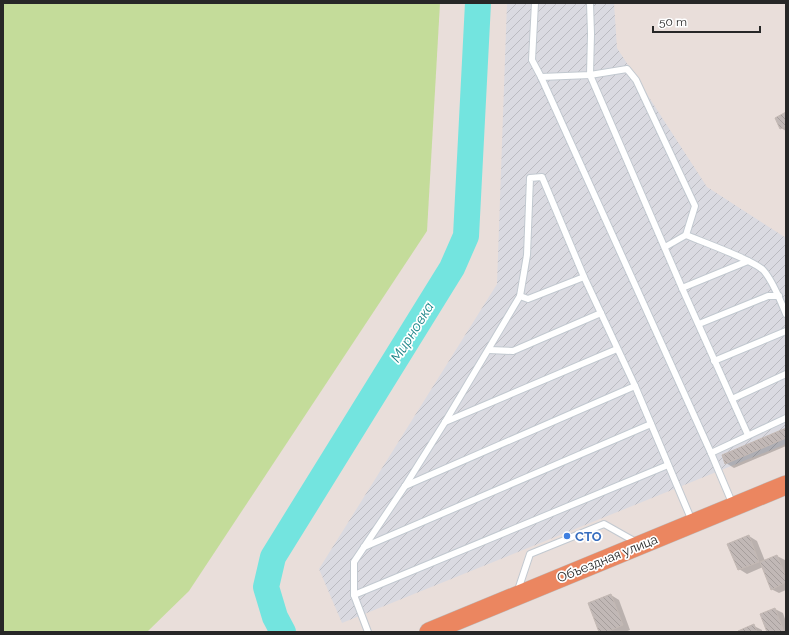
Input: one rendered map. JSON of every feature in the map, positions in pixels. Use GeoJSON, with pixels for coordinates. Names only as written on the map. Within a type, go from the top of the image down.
{"type":"FeatureCollection","features":[{"type":"Feature","properties":{"kind":"highway","name":"Объездная улица"},"geometry":{"type":"LineString","coordinates":[[429,632],[786,485]]}},
{"type":"Feature","properties":{"kind":"lane"},"geometry":{"type":"LineString","coordinates":[[535,3],[532,60],[734,506]]}},
{"type":"Feature","properties":{"kind":"lane"},"geometry":{"type":"LineString","coordinates":[[590,3],[590,75],[682,288],[748,435]]}},
{"type":"Feature","properties":{"kind":"lane"},"geometry":{"type":"LineString","coordinates":[[541,77],[590,75],[627,69],[636,80],[696,206],[686,235],[665,247]]}},
{"type":"Feature","properties":{"kind":"lane"},"geometry":{"type":"LineString","coordinates":[[368,632],[354,596],[354,562],[405,486],[445,422],[520,296],[527,255],[530,178],[542,177],[584,277],[651,424],[693,523]]}},
{"type":"Feature","properties":{"kind":"lane"},"geometry":{"type":"LineString","coordinates":[[686,235],[748,261],[763,270],[778,296],[786,314]]}},
{"type":"Feature","properties":{"kind":"lane"},"geometry":{"type":"LineString","coordinates":[[682,288],[748,261]]}},
{"type":"Feature","properties":{"kind":"lane"},"geometry":{"type":"LineString","coordinates":[[520,296],[528,299],[584,277]]}},
{"type":"Feature","properties":{"kind":"lane"},"geometry":{"type":"LineString","coordinates":[[699,324],[768,296],[778,296]]}},
{"type":"Feature","properties":{"kind":"lane"},"geometry":{"type":"LineString","coordinates":[[489,350],[513,351],[601,312]]}},
{"type":"Feature","properties":{"kind":"lane"},"geometry":{"type":"LineString","coordinates":[[714,360],[786,331]]}},
{"type":"Feature","properties":{"kind":"lane"},"geometry":{"type":"LineString","coordinates":[[445,422],[617,349]]}},
{"type":"Feature","properties":{"kind":"lane"},"geometry":{"type":"LineString","coordinates":[[732,399],[786,374]]}},
{"type":"Feature","properties":{"kind":"lane"},"geometry":{"type":"LineString","coordinates":[[405,486],[634,386]]}},
{"type":"Feature","properties":{"kind":"lane"},"geometry":{"type":"LineString","coordinates":[[711,453],[786,418]]}},
{"type":"Feature","properties":{"kind":"lane"},"geometry":{"type":"LineString","coordinates":[[364,547],[651,424]]}},
{"type":"Feature","properties":{"kind":"lane"},"geometry":{"type":"LineString","coordinates":[[354,596],[668,465]]}},
{"type":"Feature","properties":{"kind":"lane"},"geometry":{"type":"LineString","coordinates":[[516,596],[530,554],[537,551],[604,524],[640,545]]}},
{"type":"Feature","properties":{"kind":"shaded area"},"geometry":{"type":"Polygon","coordinates":[[[507,3],[614,3],[617,48],[707,187],[786,238],[786,444],[342,623],[319,569],[497,284],[507,3]]]}},
{"type":"Feature","properties":{"kind":"green space"},"geometry":{"type":"Polygon","coordinates":[[[3,3],[440,3],[427,231],[189,591],[147,632],[3,632],[3,3]]]}},
{"type":"Feature","properties":{"kind":"building"},"geometry":{"type":"Polygon","coordinates":[[[786,112],[786,126],[780,129],[775,118],[786,112]]]}},
{"type":"Feature","properties":{"kind":"building"},"geometry":{"type":"Polygon","coordinates":[[[786,428],[786,438],[725,464],[722,455],[786,428]]]}},
{"type":"Feature","properties":{"kind":"building"},"geometry":{"type":"Polygon","coordinates":[[[749,535],[759,562],[738,570],[727,544],[749,535]]]}},
{"type":"Feature","properties":{"kind":"building"},"geometry":{"type":"Polygon","coordinates":[[[777,555],[786,577],[786,582],[771,590],[760,562],[777,555]]]}},
{"type":"Feature","properties":{"kind":"building"},"geometry":{"type":"Polygon","coordinates":[[[611,594],[623,625],[607,632],[599,632],[588,603],[611,594]]]}},
{"type":"Feature","properties":{"kind":"building"},"geometry":{"type":"Polygon","coordinates":[[[775,608],[784,632],[767,632],[760,614],[775,608]]]}},
{"type":"Feature","properties":{"kind":"building"},"geometry":{"type":"Polygon","coordinates":[[[754,624],[757,632],[738,632],[738,631],[754,624]]]}},
{"type":"Feature","properties":{"kind":"waterway","name":"Мирновка"},"geometry":{"type":"LineString","coordinates":[[283,632],[275,617],[266,587],[273,557],[452,268],[466,236],[478,3]]}},
{"type":"Feature","properties":{"kind":"place","name":"СТО"},"geometry":{"type":"Point","coordinates":[567,536]}}]}
